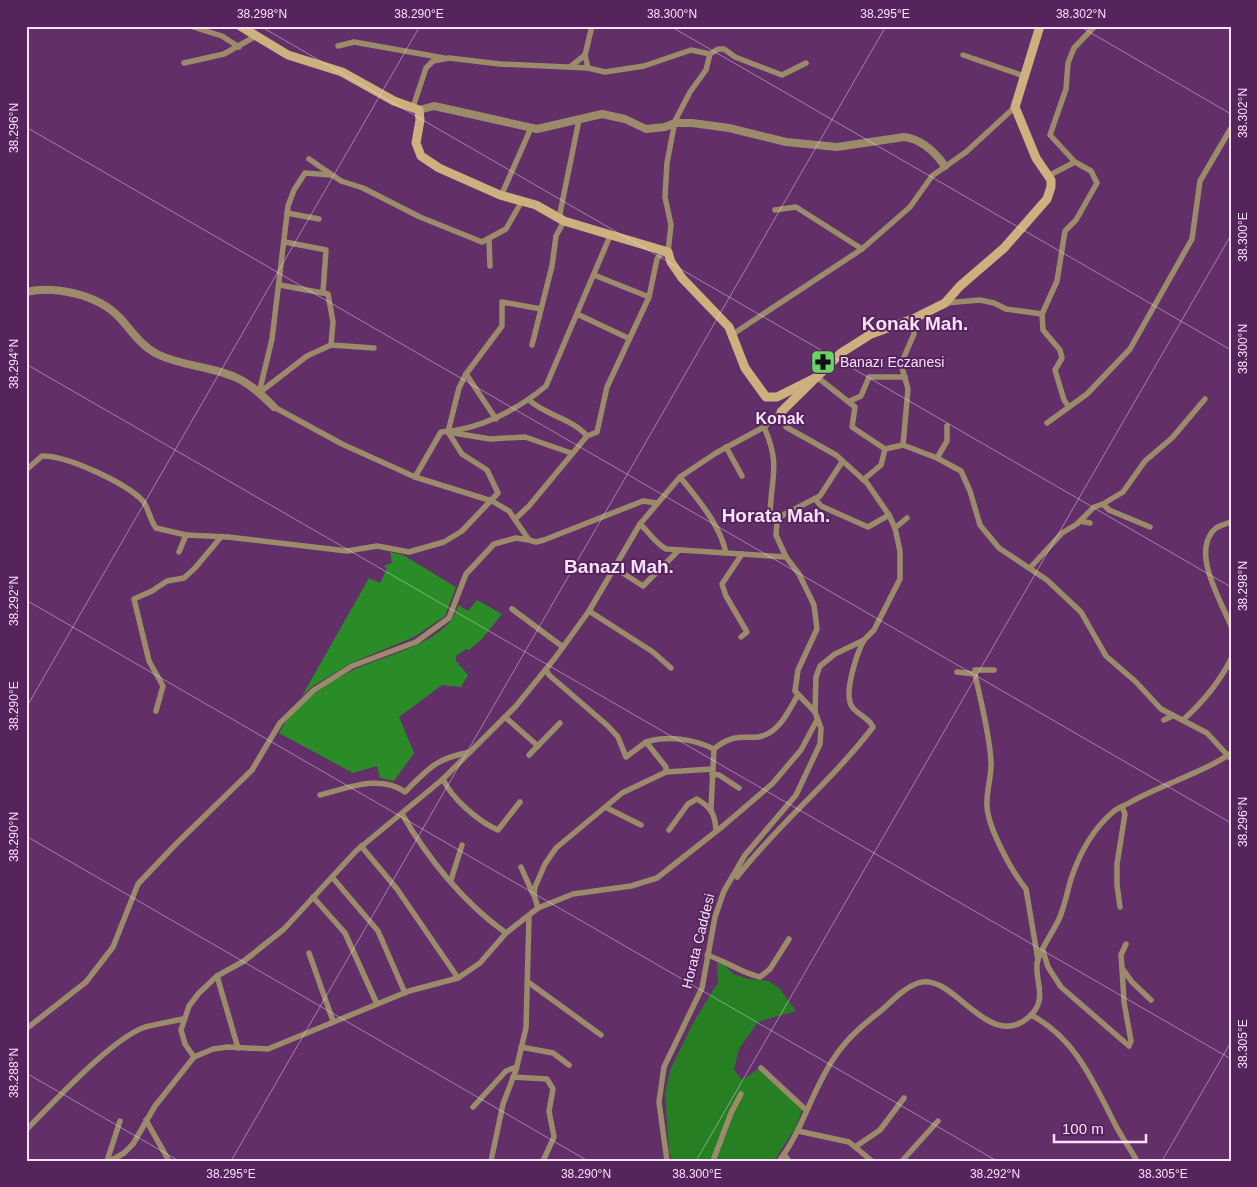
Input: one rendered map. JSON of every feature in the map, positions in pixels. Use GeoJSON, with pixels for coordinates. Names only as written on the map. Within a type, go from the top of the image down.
{"type":"FeatureCollection","features":[{"type":"Feature","properties":{"kind":"main road"},"geometry":{"type":"LineString","coordinates":[[240,26],[288,55],[342,72],[394,101],[416,109],[420,120],[416,143],[421,156],[470,184],[501,196],[536,205],[562,220],[668,252],[671,262],[682,278],[729,327],[744,368],[766,396],[777,397],[817,377]]}},
{"type":"Feature","properties":{"kind":"main road"},"geometry":{"type":"LineString","coordinates":[[781,412],[841,353],[870,334],[913,319],[946,303],[960,286],[1004,248],[1046,199],[1051,187],[1051,180],[1036,158],[1015,106],[1040,26]]}},
{"type":"Feature","properties":{"kind":"street"},"geometry":{"type":"LineString","coordinates":[[190,26],[222,36],[239,47]]}},
{"type":"Feature","properties":{"kind":"street"},"geometry":{"type":"LineString","coordinates":[[588,68],[585,55],[592,26]]}},
{"type":"Feature","properties":{"kind":"street"},"geometry":{"type":"LineString","coordinates":[[1069,407],[1064,400],[1055,370],[1062,358],[1060,350],[1043,330],[1042,314],[1057,281],[1065,231],[1076,220],[1097,183],[1091,171],[1075,162],[1050,135],[1066,89],[1068,63],[1074,48],[1095,26]]}},
{"type":"Feature","properties":{"kind":"street"},"geometry":{"type":"LineString","coordinates":[[184,63],[224,54],[256,36]]}},
{"type":"Feature","properties":{"kind":"street"},"geometry":{"type":"LineString","coordinates":[[338,46],[354,42],[448,58],[588,68],[605,72],[644,66],[691,50],[710,54],[718,49],[724,49],[736,57],[782,75],[806,63]]}},
{"type":"Feature","properties":{"kind":"street"},"geometry":{"type":"LineString","coordinates":[[515,519],[529,506],[586,436],[597,432],[607,387],[628,338],[649,297],[657,259],[660,255],[668,252],[671,225],[666,197],[667,163],[675,123],[682,105],[706,70],[710,54]]}},
{"type":"Feature","properties":{"kind":"street"},"geometry":{"type":"LineString","coordinates":[[570,68],[585,55]]}},
{"type":"Feature","properties":{"kind":"street"},"geometry":{"type":"LineString","coordinates":[[962,55],[1024,76]]}},
{"type":"Feature","properties":{"kind":"street"},"geometry":{"type":"LineString","coordinates":[[448,58],[433,61],[426,68],[416,109],[434,106],[537,130],[602,114],[625,119],[646,129],[665,127],[675,123],[729,128],[786,142],[837,147],[904,137],[913,138],[936,153],[945,166]]}},
{"type":"Feature","properties":{"kind":"street"},"geometry":{"type":"LineString","coordinates":[[733,334],[862,249],[910,207],[924,185],[945,166],[966,152],[1015,106]]}},
{"type":"Feature","properties":{"kind":"street"},"geometry":{"type":"LineString","coordinates":[[532,345],[552,266],[556,236],[562,220],[579,120]]}},
{"type":"Feature","properties":{"kind":"street"},"geometry":{"type":"LineString","coordinates":[[501,196],[532,128]]}},
{"type":"Feature","properties":{"kind":"street"},"geometry":{"type":"LineString","coordinates":[[1047,423],[1087,394],[1130,350],[1187,250],[1192,239],[1200,181],[1231,128]]}},
{"type":"Feature","properties":{"kind":"street"},"geometry":{"type":"LineString","coordinates":[[309,159],[331,175],[482,242],[506,229],[522,202]]}},
{"type":"Feature","properties":{"kind":"street"},"geometry":{"type":"LineString","coordinates":[[1048,176],[1075,162]]}},
{"type":"Feature","properties":{"kind":"street"},"geometry":{"type":"LineString","coordinates":[[259,393],[272,339],[280,285],[287,213],[294,190],[305,173],[331,175]]}},
{"type":"Feature","properties":{"kind":"street"},"geometry":{"type":"LineString","coordinates":[[774,210],[796,207],[862,249]]}},
{"type":"Feature","properties":{"kind":"street"},"geometry":{"type":"LineString","coordinates":[[287,213],[319,219]]}},
{"type":"Feature","properties":{"kind":"street"},"geometry":{"type":"LineString","coordinates":[[448,432],[496,419],[529,400],[546,386],[610,236]]}},
{"type":"Feature","properties":{"kind":"street"},"geometry":{"type":"LineString","coordinates":[[489,239],[490,266]]}},
{"type":"Feature","properties":{"kind":"street"},"geometry":{"type":"LineString","coordinates":[[285,242],[326,250],[323,292]]}},
{"type":"Feature","properties":{"kind":"street"},"geometry":{"type":"LineString","coordinates":[[594,275],[649,297]]}},
{"type":"Feature","properties":{"kind":"street"},"geometry":{"type":"LineString","coordinates":[[280,285],[323,292],[330,298],[333,322],[332,344]]}},
{"type":"Feature","properties":{"kind":"street"},"geometry":{"type":"LineString","coordinates":[[26,292],[42,288],[56,289],[104,304],[156,354],[240,379],[274,407],[342,444],[415,477],[492,500],[509,511],[529,540]]}},
{"type":"Feature","properties":{"kind":"street"},"geometry":{"type":"LineString","coordinates":[[946,303],[980,300],[994,303],[1006,309],[1042,314]]}},
{"type":"Feature","properties":{"kind":"street"},"geometry":{"type":"LineString","coordinates":[[26,470],[42,456],[51,456],[86,468],[134,492],[144,502],[149,518],[156,528],[186,535],[221,537],[347,552],[377,546],[409,552],[444,542],[462,532],[498,493],[487,470],[462,454],[448,432],[459,388],[466,374],[502,326],[502,302],[541,309]]}},
{"type":"Feature","properties":{"kind":"street"},"geometry":{"type":"LineString","coordinates":[[577,314],[628,338]]}},
{"type":"Feature","properties":{"kind":"street"},"geometry":{"type":"LineString","coordinates":[[904,445],[908,389],[901,364],[914,334],[913,319]]}},
{"type":"Feature","properties":{"kind":"street"},"geometry":{"type":"LineString","coordinates":[[259,393],[307,356],[332,344],[374,348]]}},
{"type":"Feature","properties":{"kind":"street"},"geometry":{"type":"LineString","coordinates":[[466,374],[496,419]]}},
{"type":"Feature","properties":{"kind":"street"},"geometry":{"type":"LineString","coordinates":[[817,377],[850,401],[855,408],[852,427],[885,449],[904,445],[937,458],[961,471],[970,491],[980,525],[999,548],[1047,580],[1081,612],[1106,656],[1136,682],[1161,709],[1207,732],[1230,756],[1113,812],[1091,837],[1080,857],[1060,917],[1038,960]]}},
{"type":"Feature","properties":{"kind":"street"},"geometry":{"type":"LineString","coordinates":[[850,401],[861,396],[869,377],[906,377]]}},
{"type":"Feature","properties":{"kind":"street"},"geometry":{"type":"LineString","coordinates":[[1030,568],[1062,533],[1080,521],[1094,507],[1123,492],[1145,461],[1172,438],[1205,399]]}},
{"type":"Feature","properties":{"kind":"street"},"geometry":{"type":"LineString","coordinates":[[529,400],[538,409],[582,430],[586,436]]}},
{"type":"Feature","properties":{"kind":"street"},"geometry":{"type":"LineString","coordinates":[[194,1057],[185,1044],[181,1030],[182,1019],[189,1006],[217,976],[244,961],[284,929],[361,846],[443,779],[505,717],[563,647],[589,611],[640,524],[680,477],[764,427],[781,412],[786,427]]}},
{"type":"Feature","properties":{"kind":"street"},"geometry":{"type":"LineString","coordinates":[[737,877],[772,836],[831,779],[873,728],[871,723],[852,707],[849,699],[855,657],[864,640],[874,630],[900,580],[900,551],[895,528],[890,515],[863,480],[836,456],[774,419]]}},
{"type":"Feature","properties":{"kind":"street"},"geometry":{"type":"LineString","coordinates":[[937,458],[947,440],[947,426]]}},
{"type":"Feature","properties":{"kind":"street"},"geometry":{"type":"LineString","coordinates":[[764,427],[773,447],[776,470],[770,515],[777,521]]}},
{"type":"Feature","properties":{"kind":"street"},"geometry":{"type":"LineString","coordinates":[[415,477],[441,432],[490,439],[525,437],[571,453]]}},
{"type":"Feature","properties":{"kind":"street"},"geometry":{"type":"LineString","coordinates":[[726,448],[742,476]]}},
{"type":"Feature","properties":{"kind":"street"},"geometry":{"type":"LineString","coordinates":[[863,480],[881,465],[885,449]]}},
{"type":"Feature","properties":{"kind":"street"},"geometry":{"type":"LineString","coordinates":[[815,712],[795,690],[798,670],[817,629],[814,605],[799,574],[786,556],[776,535],[777,521],[783,515],[820,496],[842,462]]}},
{"type":"Feature","properties":{"kind":"street"},"geometry":{"type":"LineString","coordinates":[[680,477],[710,517],[724,541],[726,553]]}},
{"type":"Feature","properties":{"kind":"street"},"geometry":{"type":"LineString","coordinates":[[815,499],[821,506],[851,522],[868,527],[890,515]]}},
{"type":"Feature","properties":{"kind":"street"},"geometry":{"type":"LineString","coordinates":[[26,1029],[86,982],[114,947],[138,884],[252,770],[280,723],[314,690],[352,666],[416,642],[449,618],[466,574],[494,544],[516,538],[536,542],[544,540],[643,501],[657,503]]}},
{"type":"Feature","properties":{"kind":"street"},"geometry":{"type":"LineString","coordinates":[[1102,504],[1109,510],[1150,527]]}},
{"type":"Feature","properties":{"kind":"street"},"geometry":{"type":"LineString","coordinates":[[895,528],[907,518]]}},
{"type":"Feature","properties":{"kind":"street"},"geometry":{"type":"LineString","coordinates":[[1080,521],[1090,523]]}},
{"type":"Feature","properties":{"kind":"street"},"geometry":{"type":"LineString","coordinates":[[1231,522],[1217,527],[1211,535],[1207,550],[1207,568],[1212,586],[1231,626]]}},
{"type":"Feature","properties":{"kind":"street"},"geometry":{"type":"LineString","coordinates":[[640,524],[648,531],[655,543],[666,549],[786,556]]}},
{"type":"Feature","properties":{"kind":"street"},"geometry":{"type":"LineString","coordinates":[[179,552],[186,535]]}},
{"type":"Feature","properties":{"kind":"street"},"geometry":{"type":"LineString","coordinates":[[156,711],[163,686],[149,661],[134,599],[152,591],[167,580],[184,578],[221,537]]}},
{"type":"Feature","properties":{"kind":"street"},"geometry":{"type":"LineString","coordinates":[[615,568],[643,586],[679,550]]}},
{"type":"Feature","properties":{"kind":"street"},"geometry":{"type":"LineString","coordinates":[[741,638],[748,632],[726,596],[722,584],[742,554]]}},
{"type":"Feature","properties":{"kind":"street"},"geometry":{"type":"LineString","coordinates":[[512,609],[563,647]]}},
{"type":"Feature","properties":{"kind":"street"},"geometry":{"type":"LineString","coordinates":[[589,611],[653,652],[671,668]]}},
{"type":"Feature","properties":{"kind":"street","name":"Horata Caddesi"},"geometry":{"type":"LineString","coordinates":[[667,1161],[659,1102],[664,1067],[702,988],[715,917],[732,875],[744,855],[796,795],[810,768],[820,744],[821,728],[815,712],[816,677],[820,666],[835,654],[864,640]]}},
{"type":"Feature","properties":{"kind":"street"},"geometry":{"type":"LineString","coordinates":[[1183,720],[1202,703],[1223,674],[1231,659]]}},
{"type":"Feature","properties":{"kind":"street"},"geometry":{"type":"LineString","coordinates":[[546,669],[549,675],[613,732],[626,757],[646,742],[659,738],[698,741],[714,749]]}},
{"type":"Feature","properties":{"kind":"street"},"geometry":{"type":"LineString","coordinates":[[975,674],[976,670],[994,670]]}},
{"type":"Feature","properties":{"kind":"street"},"geometry":{"type":"LineString","coordinates":[[957,672],[975,674]]}},
{"type":"Feature","properties":{"kind":"street"},"geometry":{"type":"LineString","coordinates":[[779,1161],[798,1131],[806,1110],[834,1058],[853,1033],[902,992],[918,983],[929,981],[939,985],[968,1008],[999,1025],[1013,1026],[1031,1016],[1038,1006],[1040,996],[1038,960],[1026,889],[1019,881],[992,826],[987,807],[991,763],[987,721],[975,674]]}},
{"type":"Feature","properties":{"kind":"street"},"geometry":{"type":"LineString","coordinates":[[714,749],[733,737],[757,736],[769,733],[783,721],[798,695]]}},
{"type":"Feature","properties":{"kind":"street"},"geometry":{"type":"LineString","coordinates":[[1164,720],[1172,716]]}},
{"type":"Feature","properties":{"kind":"street"},"geometry":{"type":"LineString","coordinates":[[505,717],[538,746]]}},
{"type":"Feature","properties":{"kind":"street"},"geometry":{"type":"LineString","coordinates":[[108,1161],[124,1153],[133,1144],[146,1120],[176,1077],[194,1057],[213,1049],[268,1049],[332,1021],[405,993],[458,978],[480,963],[506,933],[538,908],[573,894],[631,886],[657,878],[716,832],[772,784],[801,750],[817,720]]}},
{"type":"Feature","properties":{"kind":"street"},"geometry":{"type":"LineString","coordinates":[[529,755],[560,723]]}},
{"type":"Feature","properties":{"kind":"street"},"geometry":{"type":"LineString","coordinates":[[646,742],[666,767],[666,772]]}},
{"type":"Feature","properties":{"kind":"street"},"geometry":{"type":"LineString","coordinates":[[711,809],[714,749]]}},
{"type":"Feature","properties":{"kind":"street"},"geometry":{"type":"LineString","coordinates":[[320,795],[379,782],[395,785],[405,792],[428,769],[446,757],[470,752]]}},
{"type":"Feature","properties":{"kind":"street"},"geometry":{"type":"LineString","coordinates":[[534,895],[542,870],[556,848],[622,793],[666,772],[712,772],[739,788]]}},
{"type":"Feature","properties":{"kind":"street"},"geometry":{"type":"LineString","coordinates":[[443,779],[446,785],[472,813],[485,825],[498,830],[520,802]]}},
{"type":"Feature","properties":{"kind":"street"},"geometry":{"type":"LineString","coordinates":[[669,830],[688,804],[697,799],[711,809],[715,816],[716,832]]}},
{"type":"Feature","properties":{"kind":"street"},"geometry":{"type":"LineString","coordinates":[[605,807],[641,825]]}},
{"type":"Feature","properties":{"kind":"street"},"geometry":{"type":"LineString","coordinates":[[1120,907],[1116,885],[1117,864],[1125,814],[1122,807]]}},
{"type":"Feature","properties":{"kind":"street"},"geometry":{"type":"LineString","coordinates":[[402,814],[413,832],[471,906],[506,933]]}},
{"type":"Feature","properties":{"kind":"street"},"geometry":{"type":"LineString","coordinates":[[450,880],[462,845]]}},
{"type":"Feature","properties":{"kind":"street"},"geometry":{"type":"LineString","coordinates":[[361,846],[397,889],[458,978]]}},
{"type":"Feature","properties":{"kind":"street"},"geometry":{"type":"LineString","coordinates":[[521,867],[538,908]]}},
{"type":"Feature","properties":{"kind":"street"},"geometry":{"type":"LineString","coordinates":[[332,878],[378,931],[405,993]]}},
{"type":"Feature","properties":{"kind":"street"},"geometry":{"type":"LineString","coordinates":[[313,897],[345,933],[376,1004]]}},
{"type":"Feature","properties":{"kind":"street"},"geometry":{"type":"LineString","coordinates":[[491,1161],[504,1104],[526,1028],[529,916]]}},
{"type":"Feature","properties":{"kind":"street"},"geometry":{"type":"LineString","coordinates":[[707,955],[729,963],[743,973],[760,977],[770,969],[789,939]]}},
{"type":"Feature","properties":{"kind":"street"},"geometry":{"type":"LineString","coordinates":[[1042,951],[1048,967],[1061,987],[1122,1042],[1129,1046],[1131,1041],[1124,1002],[1121,955],[1126,944]]}},
{"type":"Feature","properties":{"kind":"street"},"geometry":{"type":"LineString","coordinates":[[309,953],[332,1021]]}},
{"type":"Feature","properties":{"kind":"street"},"geometry":{"type":"LineString","coordinates":[[1122,968],[1132,982],[1151,1000]]}},
{"type":"Feature","properties":{"kind":"street"},"geometry":{"type":"LineString","coordinates":[[217,976],[238,1048]]}},
{"type":"Feature","properties":{"kind":"street"},"geometry":{"type":"LineString","coordinates":[[528,982],[601,1034]]}},
{"type":"Feature","properties":{"kind":"street"},"geometry":{"type":"LineString","coordinates":[[1031,1016],[1055,1030],[1073,1050],[1096,1083],[1117,1128],[1137,1161]]}},
{"type":"Feature","properties":{"kind":"street"},"geometry":{"type":"LineString","coordinates":[[26,1130],[88,1069],[126,1037],[144,1028],[182,1019]]}},
{"type":"Feature","properties":{"kind":"street"},"geometry":{"type":"LineString","coordinates":[[521,1047],[553,1053],[569,1066]]}},
{"type":"Feature","properties":{"kind":"street"},"geometry":{"type":"LineString","coordinates":[[473,1107],[506,1071],[516,1066]]}},
{"type":"Feature","properties":{"kind":"street"},"geometry":{"type":"LineString","coordinates":[[761,1068],[806,1110]]}},
{"type":"Feature","properties":{"kind":"street"},"geometry":{"type":"LineString","coordinates":[[513,1077],[547,1079],[553,1089],[549,1111],[554,1137],[543,1161]]}},
{"type":"Feature","properties":{"kind":"street"},"geometry":{"type":"LineString","coordinates":[[713,1161],[731,1113],[741,1094]]}},
{"type":"Feature","properties":{"kind":"street"},"geometry":{"type":"LineString","coordinates":[[855,1147],[880,1130],[904,1098]]}},
{"type":"Feature","properties":{"kind":"street"},"geometry":{"type":"LineString","coordinates":[[146,1120],[169,1161]]}},
{"type":"Feature","properties":{"kind":"street"},"geometry":{"type":"LineString","coordinates":[[108,1161],[120,1121]]}},
{"type":"Feature","properties":{"kind":"street"},"geometry":{"type":"LineString","coordinates":[[902,1161],[938,1121]]}},
{"type":"Feature","properties":{"kind":"street"},"geometry":{"type":"LineString","coordinates":[[798,1131],[849,1142],[872,1161]]}},
{"type":"Feature","properties":{"kind":"street"},"geometry":{"type":"LineString","coordinates":[[784,1154],[789,1161]]}},
{"type":"Feature","properties":{"kind":"green space"},"geometry":{"type":"Polygon","coordinates":[[[390,552],[403,555],[456,587],[445,616],[414,637],[351,663],[313,686],[302,696],[369,578],[380,583],[387,569],[384,566],[392,563],[390,552]]]}},
{"type":"Feature","properties":{"kind":"green space"},"geometry":{"type":"Polygon","coordinates":[[[477,600],[502,614],[482,639],[469,650],[466,649],[456,656],[456,661],[468,675],[461,687],[442,685],[399,717],[414,753],[394,781],[380,778],[377,766],[353,773],[279,733],[292,714],[320,689],[351,671],[428,639],[450,622],[459,605],[468,611],[477,600]]]}},
{"type":"Feature","properties":{"kind":"green space"},"geometry":{"type":"Polygon","coordinates":[[[722,962],[733,974],[749,979],[769,981],[780,989],[796,1011],[758,1022],[739,1049],[734,1070],[742,1080],[758,1069],[802,1110],[796,1127],[774,1161],[672,1161],[669,1151],[665,1095],[670,1070],[693,1023],[718,982],[717,963],[722,962]]]}},
{"type":"Feature","properties":{"kind":"place","name":"Banazı Eczanesi"},"geometry":{"type":"Point","coordinates":[823,362]}},
{"type":"Feature","properties":{"kind":"district","name":"Konak Mah."},"geometry":{"type":"Point","coordinates":[915,323]}},
{"type":"Feature","properties":{"kind":"district","name":"Konak"},"geometry":{"type":"Point","coordinates":[780,418]}},
{"type":"Feature","properties":{"kind":"district","name":"Horata Mah."},"geometry":{"type":"Point","coordinates":[776,515]}},
{"type":"Feature","properties":{"kind":"district","name":"Banazı Mah."},"geometry":{"type":"Point","coordinates":[619,566]}}]}
